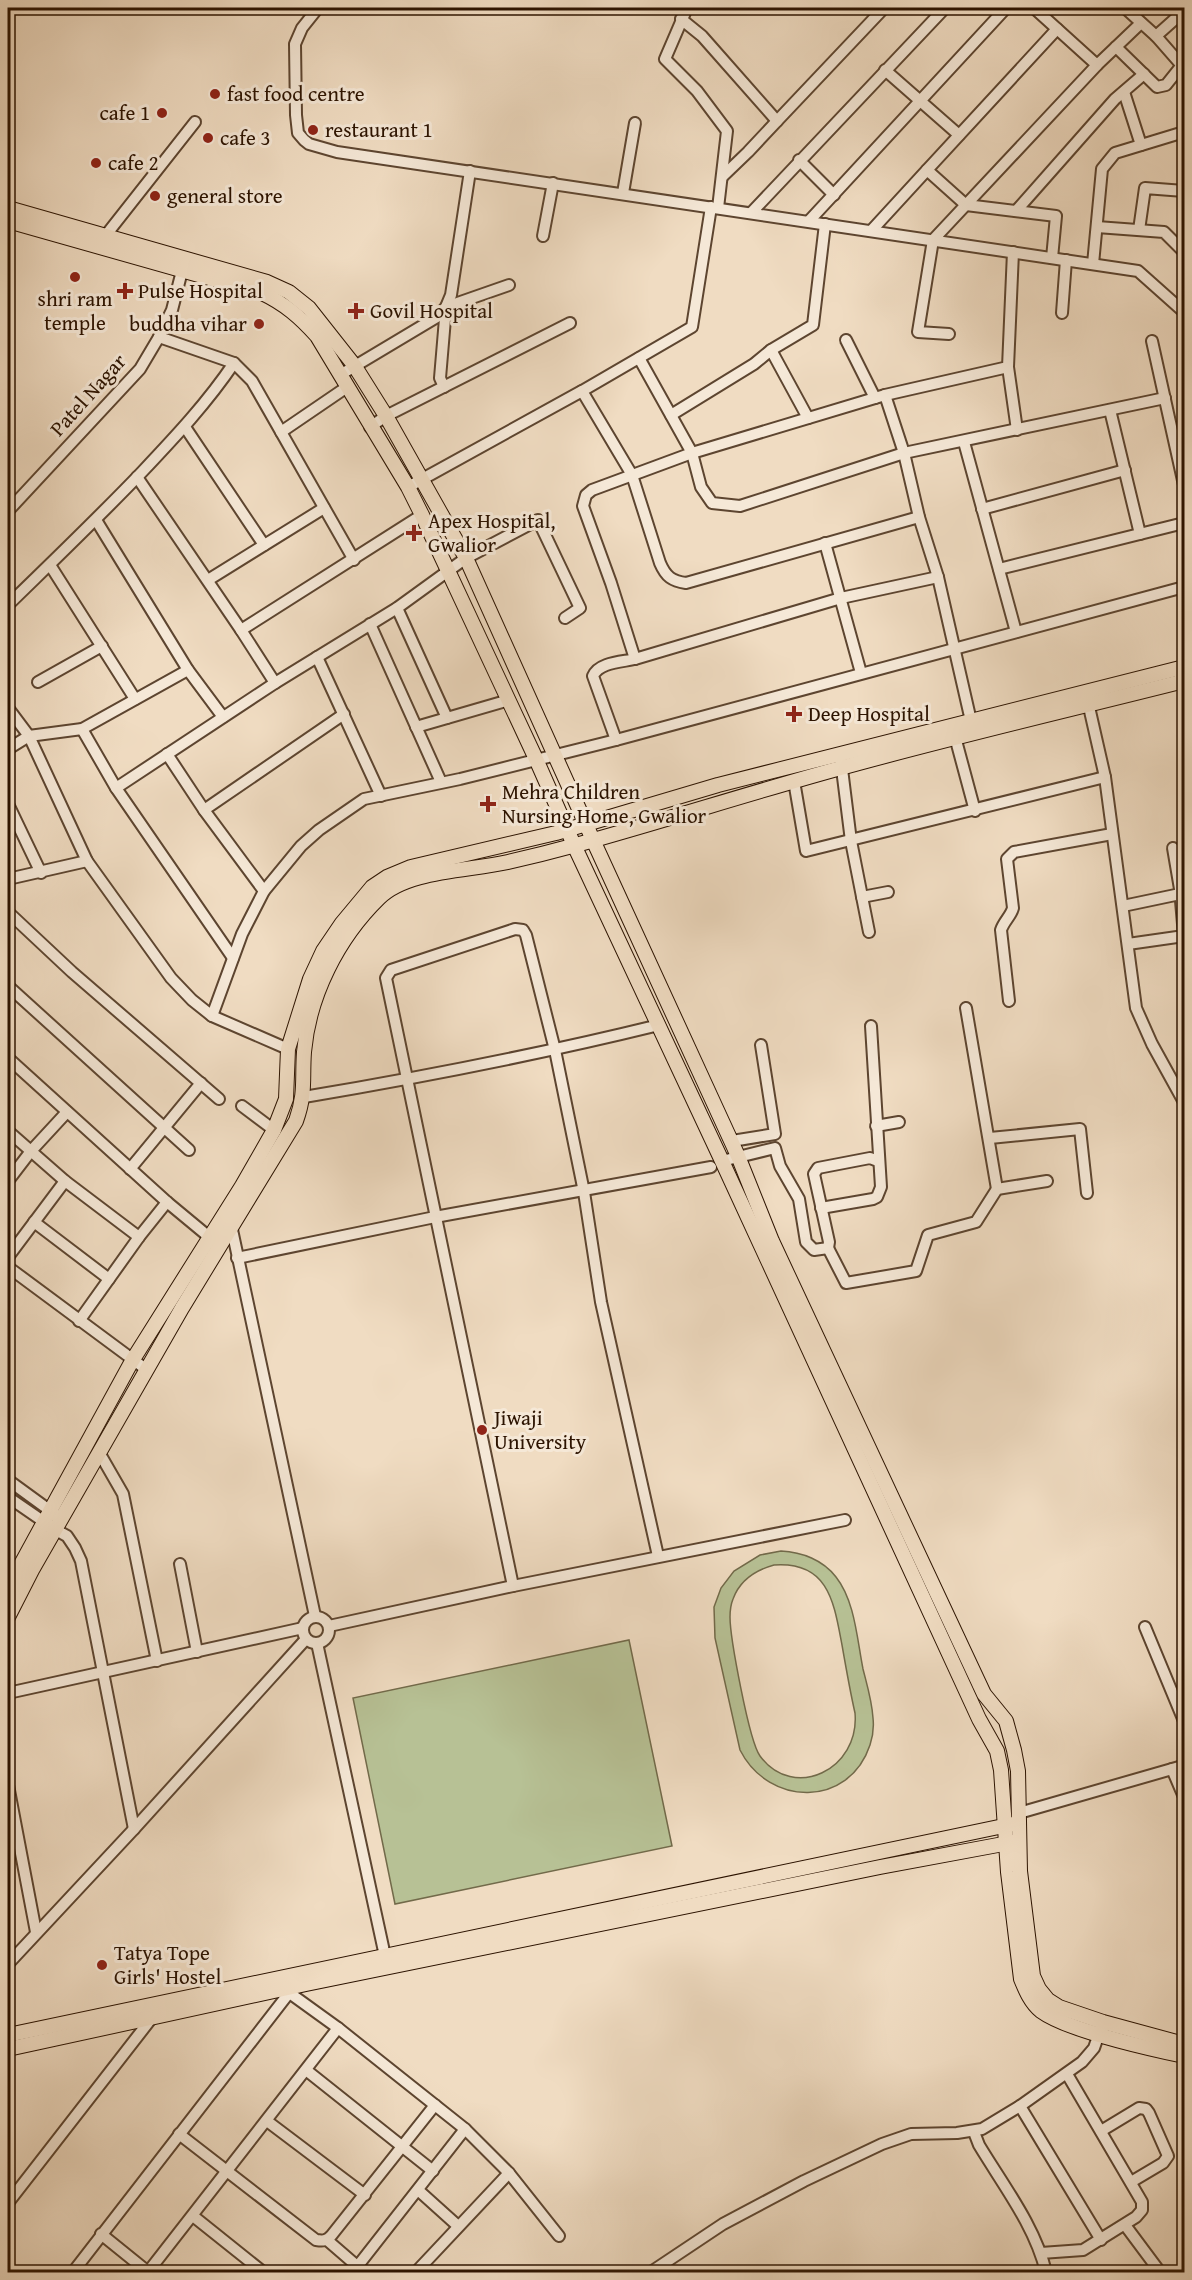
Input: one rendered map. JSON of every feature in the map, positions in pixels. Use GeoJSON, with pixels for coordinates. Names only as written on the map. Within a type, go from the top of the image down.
{"type":"FeatureCollection","features":[{"type":"Feature","properties":{"kind":"main road"},"geometry":{"type":"LineString","coordinates":[[8,208],[106,235],[262,293],[282,302],[301,317],[317,336],[408,487],[509,700],[566,829],[659,1025],[717,1164],[979,1719],[997,1751],[1014,1821]]}},
{"type":"Feature","properties":{"kind":"main road"},"geometry":{"type":"LineString","coordinates":[[8,221],[267,282],[289,292],[315,315],[354,365],[386,416],[466,558],[592,840],[732,1141],[772,1241],[984,1694],[1006,1721],[1018,1771],[1012,1843],[1020,1871],[1033,1976],[1039,1989],[1048,2000],[1059,2007],[1101,2028],[1185,2056]]}},
{"type":"Feature","properties":{"kind":"main road"},"geometry":{"type":"LineString","coordinates":[[8,1617],[32,1570],[52,1520],[132,1361],[214,1242],[231,1226],[296,1121],[304,1097],[306,1037],[321,983],[372,887],[387,877],[411,867],[586,824],[694,792],[841,761],[1087,699],[1185,668]]}},
{"type":"Feature","properties":{"kind":"main road"},"geometry":{"type":"LineString","coordinates":[[954,732],[971,721],[1185,681]]}},
{"type":"Feature","properties":{"kind":"main road"},"geometry":{"type":"LineString","coordinates":[[8,1588],[52,1520],[100,1454],[274,1130],[286,1100],[288,1049],[310,979],[323,951],[365,903],[392,888],[415,879],[507,862],[574,845],[794,781],[841,761]]}},
{"type":"Feature","properties":{"kind":"main road"},"geometry":{"type":"LineString","coordinates":[[694,792],[698,808]]}},
{"type":"Feature","properties":{"kind":"main road"},"geometry":{"type":"LineString","coordinates":[[288,1067],[304,1068]]}},
{"type":"Feature","properties":{"kind":"main road"},"geometry":{"type":"LineString","coordinates":[[8,2035],[1014,1821]]}},
{"type":"Feature","properties":{"kind":"main road"},"geometry":{"type":"LineString","coordinates":[[8,2049],[880,1867],[1012,1843]]}},
{"type":"Feature","properties":{"kind":"main road"},"geometry":{"type":"LineString","coordinates":[[1101,2028],[1185,2044]]}},
{"type":"Feature","properties":{"kind":"street"},"geometry":{"type":"LineString","coordinates":[[318,8],[302,28],[295,44],[298,133],[309,144],[337,152],[1138,271],[1185,312]]}},
{"type":"Feature","properties":{"kind":"street"},"geometry":{"type":"LineString","coordinates":[[408,487],[692,327],[723,176],[727,131],[697,91],[665,59],[687,8]]}},
{"type":"Feature","properties":{"kind":"street"},"geometry":{"type":"LineString","coordinates":[[723,176],[884,8]]}},
{"type":"Feature","properties":{"kind":"street"},"geometry":{"type":"LineString","coordinates":[[751,213],[945,8]]}},
{"type":"Feature","properties":{"kind":"street"},"geometry":{"type":"LineString","coordinates":[[809,221],[1006,8]]}},
{"type":"Feature","properties":{"kind":"street"},"geometry":{"type":"LineString","coordinates":[[1034,8],[1097,65]]}},
{"type":"Feature","properties":{"kind":"street"},"geometry":{"type":"LineString","coordinates":[[1116,47],[1157,87],[1166,85],[1182,60],[1125,8]]}},
{"type":"Feature","properties":{"kind":"street"},"geometry":{"type":"LineString","coordinates":[[1156,36],[1185,11]]}},
{"type":"Feature","properties":{"kind":"street"},"geometry":{"type":"LineString","coordinates":[[681,19],[702,36],[777,121]]}},
{"type":"Feature","properties":{"kind":"street"},"geometry":{"type":"LineString","coordinates":[[949,334],[918,332],[933,240],[1097,65],[1141,23]]}},
{"type":"Feature","properties":{"kind":"street"},"geometry":{"type":"LineString","coordinates":[[872,231],[1057,29]]}},
{"type":"Feature","properties":{"kind":"street"},"geometry":{"type":"LineString","coordinates":[[885,70],[960,135]]}},
{"type":"Feature","properties":{"kind":"street"},"geometry":{"type":"LineString","coordinates":[[1016,211],[1049,171],[1144,74]]}},
{"type":"Feature","properties":{"kind":"street"},"geometry":{"type":"LineString","coordinates":[[1124,92],[1141,145]]}},
{"type":"Feature","properties":{"kind":"street"},"geometry":{"type":"LineString","coordinates":[[106,235],[195,122]]}},
{"type":"Feature","properties":{"kind":"street"},"geometry":{"type":"LineString","coordinates":[[623,194],[634,123]]}},
{"type":"Feature","properties":{"kind":"street"},"geometry":{"type":"LineString","coordinates":[[1093,264],[1102,169],[1106,162],[1115,153],[1185,132]]}},
{"type":"Feature","properties":{"kind":"street"},"geometry":{"type":"LineString","coordinates":[[799,160],[834,195]]}},
{"type":"Feature","properties":{"kind":"street"},"geometry":{"type":"LineString","coordinates":[[927,170],[966,205],[1056,216],[1053,258]]}},
{"type":"Feature","properties":{"kind":"street"},"geometry":{"type":"LineString","coordinates":[[444,387],[440,378],[446,307],[451,295],[470,171]]}},
{"type":"Feature","properties":{"kind":"street"},"geometry":{"type":"LineString","coordinates":[[543,236],[553,183]]}},
{"type":"Feature","properties":{"kind":"street"},"geometry":{"type":"LineString","coordinates":[[1139,230],[1145,188],[1185,191]]}},
{"type":"Feature","properties":{"kind":"street"},"geometry":{"type":"LineString","coordinates":[[671,415],[813,325],[825,224]]}},
{"type":"Feature","properties":{"kind":"street"},"geometry":{"type":"LineString","coordinates":[[1097,227],[1164,232],[1185,252]]}},
{"type":"Feature","properties":{"kind":"street"},"geometry":{"type":"LineString","coordinates":[[1013,252],[1008,367],[1017,430]]}},
{"type":"Feature","properties":{"kind":"street"},"geometry":{"type":"LineString","coordinates":[[1062,313],[1066,260]]}},
{"type":"Feature","properties":{"kind":"street","name":"Patel Nagar"},"geometry":{"type":"LineString","coordinates":[[8,512],[140,369],[172,310],[184,263]]}},
{"type":"Feature","properties":{"kind":"street"},"geometry":{"type":"LineString","coordinates":[[281,432],[344,381],[354,365],[437,317],[446,307],[509,285]]}},
{"type":"Feature","properties":{"kind":"street"},"geometry":{"type":"LineString","coordinates":[[370,427],[386,416],[570,323]]}},
{"type":"Feature","properties":{"kind":"street"},"geometry":{"type":"LineString","coordinates":[[159,337],[234,363],[252,381],[354,560]]}},
{"type":"Feature","properties":{"kind":"street"},"geometry":{"type":"LineString","coordinates":[[846,340],[880,397],[904,453],[919,517],[938,577],[971,721]]}},
{"type":"Feature","properties":{"kind":"street"},"geometry":{"type":"LineString","coordinates":[[1152,341],[1165,398],[1179,430],[1185,485]]}},
{"type":"Feature","properties":{"kind":"street"},"geometry":{"type":"LineString","coordinates":[[771,350],[808,418]]}},
{"type":"Feature","properties":{"kind":"street"},"geometry":{"type":"LineString","coordinates":[[639,358],[692,453],[701,487],[712,502],[740,506],[904,453],[1165,398]]}},
{"type":"Feature","properties":{"kind":"street"},"geometry":{"type":"LineString","coordinates":[[8,605],[96,520],[184,427],[214,393],[234,363]]}},
{"type":"Feature","properties":{"kind":"street"},"geometry":{"type":"LineString","coordinates":[[635,659],[582,501],[592,490],[692,453],[808,418],[880,397],[1008,367]]}},
{"type":"Feature","properties":{"kind":"street"},"geometry":{"type":"LineString","coordinates":[[582,391],[632,475],[664,574],[674,582],[686,583],[919,517]]}},
{"type":"Feature","properties":{"kind":"street"},"geometry":{"type":"LineString","coordinates":[[1110,410],[1140,534]]}},
{"type":"Feature","properties":{"kind":"street"},"geometry":{"type":"LineString","coordinates":[[184,427],[264,544]]}},
{"type":"Feature","properties":{"kind":"street"},"geometry":{"type":"LineString","coordinates":[[964,442],[1016,632]]}},
{"type":"Feature","properties":{"kind":"street"},"geometry":{"type":"LineString","coordinates":[[982,509],[1125,471]]}},
{"type":"Feature","properties":{"kind":"street"},"geometry":{"type":"LineString","coordinates":[[137,477],[242,630],[275,683]]}},
{"type":"Feature","properties":{"kind":"street"},"geometry":{"type":"LineString","coordinates":[[208,580],[324,508]]}},
{"type":"Feature","properties":{"kind":"street"},"geometry":{"type":"LineString","coordinates":[[242,630],[422,515]]}},
{"type":"Feature","properties":{"kind":"street"},"geometry":{"type":"LineString","coordinates":[[96,520],[188,670],[223,717]]}},
{"type":"Feature","properties":{"kind":"street"},"geometry":{"type":"LineString","coordinates":[[116,788],[275,683],[397,608],[447,570],[538,520],[580,608],[565,618]]}},
{"type":"Feature","properties":{"kind":"street"},"geometry":{"type":"LineString","coordinates":[[999,569],[1185,523]]}},
{"type":"Feature","properties":{"kind":"street"},"geometry":{"type":"LineString","coordinates":[[825,543],[861,673]]}},
{"type":"Feature","properties":{"kind":"street"},"geometry":{"type":"LineString","coordinates":[[50,565],[135,699]]}},
{"type":"Feature","properties":{"kind":"street"},"geometry":{"type":"LineString","coordinates":[[616,740],[592,676],[601,666],[635,659],[841,598],[938,577]]}},
{"type":"Feature","properties":{"kind":"street"},"geometry":{"type":"LineString","coordinates":[[212,1016],[242,934],[264,891],[295,853],[319,830],[364,799],[616,740],[1185,587]]}},
{"type":"Feature","properties":{"kind":"street"},"geometry":{"type":"LineString","coordinates":[[397,608],[447,718]]}},
{"type":"Feature","properties":{"kind":"street"},"geometry":{"type":"LineString","coordinates":[[370,624],[441,782]]}},
{"type":"Feature","properties":{"kind":"street"},"geometry":{"type":"LineString","coordinates":[[38,682],[102,646]]}},
{"type":"Feature","properties":{"kind":"street"},"geometry":{"type":"LineString","coordinates":[[317,657],[381,796]]}},
{"type":"Feature","properties":{"kind":"street"},"geometry":{"type":"LineString","coordinates":[[8,749],[29,736],[82,729],[188,670]]}},
{"type":"Feature","properties":{"kind":"street"},"geometry":{"type":"LineString","coordinates":[[1087,699],[1105,777],[1136,1008],[1152,1044],[1185,1102]]}},
{"type":"Feature","properties":{"kind":"street"},"geometry":{"type":"LineString","coordinates":[[416,727],[509,700]]}},
{"type":"Feature","properties":{"kind":"street"},"geometry":{"type":"LineString","coordinates":[[8,708],[29,736],[87,861],[171,978],[192,1000],[212,1016],[288,1049]]}},
{"type":"Feature","properties":{"kind":"street"},"geometry":{"type":"LineString","coordinates":[[204,810],[344,714]]}},
{"type":"Feature","properties":{"kind":"street"},"geometry":{"type":"LineString","coordinates":[[82,729],[116,788],[233,958]]}},
{"type":"Feature","properties":{"kind":"street"},"geometry":{"type":"LineString","coordinates":[[954,732],[975,811]]}},
{"type":"Feature","properties":{"kind":"street"},"geometry":{"type":"LineString","coordinates":[[166,754],[264,891]]}},
{"type":"Feature","properties":{"kind":"street"},"geometry":{"type":"LineString","coordinates":[[841,761],[851,840],[869,932]]}},
{"type":"Feature","properties":{"kind":"street"},"geometry":{"type":"LineString","coordinates":[[794,781],[806,851],[1105,777]]}},
{"type":"Feature","properties":{"kind":"street"},"geometry":{"type":"LineString","coordinates":[[8,804],[41,873]]}},
{"type":"Feature","properties":{"kind":"street"},"geometry":{"type":"LineString","coordinates":[[1009,1001],[1001,930],[1013,908],[1007,859],[1014,852],[1112,834]]}},
{"type":"Feature","properties":{"kind":"street"},"geometry":{"type":"LineString","coordinates":[[1128,944],[1184,936],[1182,890],[1173,848]]}},
{"type":"Feature","properties":{"kind":"street"},"geometry":{"type":"LineString","coordinates":[[8,879],[87,861]]}},
{"type":"Feature","properties":{"kind":"street"},"geometry":{"type":"LineString","coordinates":[[1122,906],[1182,890]]}},
{"type":"Feature","properties":{"kind":"street"},"geometry":{"type":"LineString","coordinates":[[862,897],[888,892]]}},
{"type":"Feature","properties":{"kind":"street"},"geometry":{"type":"LineString","coordinates":[[8,912],[72,972],[219,1099]]}},
{"type":"Feature","properties":{"kind":"street"},"geometry":{"type":"LineString","coordinates":[[513,1586],[386,982],[387,974],[391,970],[515,929],[523,930],[526,935],[555,1050],[584,1192],[602,1302],[658,1556]]}},
{"type":"Feature","properties":{"kind":"street"},"geometry":{"type":"LineString","coordinates":[[8,986],[189,1150]]}},
{"type":"Feature","properties":{"kind":"street"},"geometry":{"type":"LineString","coordinates":[[878,1161],[870,1158],[818,1168],[814,1174],[829,1242],[828,1248],[846,1283],[916,1271],[928,1235],[976,1222],[997,1189],[966,1008]]}},
{"type":"Feature","properties":{"kind":"street"},"geometry":{"type":"LineString","coordinates":[[304,1097],[406,1080],[555,1050],[659,1025]]}},
{"type":"Feature","properties":{"kind":"street"},"geometry":{"type":"LineString","coordinates":[[821,1208],[877,1197],[881,1187],[871,1026]]}},
{"type":"Feature","properties":{"kind":"street"},"geometry":{"type":"LineString","coordinates":[[761,1045],[775,1134],[775,1148],[780,1166],[799,1198],[806,1242],[814,1250],[828,1248]]}},
{"type":"Feature","properties":{"kind":"street"},"geometry":{"type":"LineString","coordinates":[[8,1058],[214,1242]]}},
{"type":"Feature","properties":{"kind":"street"},"geometry":{"type":"LineString","coordinates":[[130,1169],[201,1083]]}},
{"type":"Feature","properties":{"kind":"street"},"geometry":{"type":"LineString","coordinates":[[242,1106],[274,1130]]}},
{"type":"Feature","properties":{"kind":"street"},"geometry":{"type":"LineString","coordinates":[[8,1181],[31,1150],[68,1112]]}},
{"type":"Feature","properties":{"kind":"street"},"geometry":{"type":"LineString","coordinates":[[876,1126],[899,1122]]}},
{"type":"Feature","properties":{"kind":"street"},"geometry":{"type":"LineString","coordinates":[[990,1138],[1080,1129],[1087,1194]]}},
{"type":"Feature","properties":{"kind":"street"},"geometry":{"type":"LineString","coordinates":[[8,1131],[65,1181],[139,1237]]}},
{"type":"Feature","properties":{"kind":"street"},"geometry":{"type":"LineString","coordinates":[[732,1141],[775,1134]]}},
{"type":"Feature","properties":{"kind":"street"},"geometry":{"type":"LineString","coordinates":[[237,1258],[435,1217],[584,1192],[717,1164],[738,1156],[775,1148]]}},
{"type":"Feature","properties":{"kind":"street"},"geometry":{"type":"LineString","coordinates":[[8,1257],[65,1181]]}},
{"type":"Feature","properties":{"kind":"street"},"geometry":{"type":"LineString","coordinates":[[997,1189],[1047,1181]]}},
{"type":"Feature","properties":{"kind":"street"},"geometry":{"type":"LineString","coordinates":[[79,1321],[167,1202]]}},
{"type":"Feature","properties":{"kind":"street"},"geometry":{"type":"LineString","coordinates":[[34,1222],[110,1279]]}},
{"type":"Feature","properties":{"kind":"street"},"geometry":{"type":"LineString","coordinates":[[231,1226],[315,1616]]}},
{"type":"Feature","properties":{"kind":"street"},"geometry":{"type":"LineString","coordinates":[[8,1268],[147,1370]]}},
{"type":"Feature","properties":{"kind":"street"},"geometry":{"type":"LineString","coordinates":[[100,1454],[123,1494],[157,1661]]}},
{"type":"Feature","properties":{"kind":"street"},"geometry":{"type":"LineString","coordinates":[[8,1480],[67,1536],[81,1561],[134,1829]]}},
{"type":"Feature","properties":{"kind":"street"},"geometry":{"type":"LineString","coordinates":[[8,1497],[52,1520]]}},
{"type":"Feature","properties":{"kind":"street"},"geometry":{"type":"LineString","coordinates":[[328,1626],[658,1556],[845,1521]]}},
{"type":"Feature","properties":{"kind":"street"},"geometry":{"type":"LineString","coordinates":[[180,1564],[197,1652]]}},
{"type":"Feature","properties":{"kind":"street"},"geometry":{"type":"LineString","coordinates":[[306,1639],[303,1628],[307,1620],[315,1616],[323,1619],[328,1626],[328,1635],[317,1643]]}},
{"type":"Feature","properties":{"kind":"street"},"geometry":{"type":"LineString","coordinates":[[1145,1627],[1185,1721]]}},
{"type":"Feature","properties":{"kind":"street"},"geometry":{"type":"LineString","coordinates":[[8,1693],[303,1628]]}},
{"type":"Feature","properties":{"kind":"street"},"geometry":{"type":"LineString","coordinates":[[306,1639],[317,1643]]}},
{"type":"Feature","properties":{"kind":"street"},"geometry":{"type":"LineString","coordinates":[[8,1964],[306,1639]]}},
{"type":"Feature","properties":{"kind":"street"},"geometry":{"type":"LineString","coordinates":[[317,1643],[386,1956]]}},
{"type":"Feature","properties":{"kind":"street"},"geometry":{"type":"LineString","coordinates":[[1014,1821],[1185,1764]]}},
{"type":"Feature","properties":{"kind":"street"},"geometry":{"type":"LineString","coordinates":[[1172,1769],[1185,1797]]}},
{"type":"Feature","properties":{"kind":"street"},"geometry":{"type":"LineString","coordinates":[[8,1785],[36,1932]]}},
{"type":"Feature","properties":{"kind":"street"},"geometry":{"type":"LineString","coordinates":[[73,2272],[287,1991],[338,2028],[465,2129],[509,2173],[559,2236]]}},
{"type":"Feature","properties":{"kind":"street"},"geometry":{"type":"LineString","coordinates":[[8,2203],[151,2019]]}},
{"type":"Feature","properties":{"kind":"street"},"geometry":{"type":"LineString","coordinates":[[101,2234],[148,2272],[338,2028]]}},
{"type":"Feature","properties":{"kind":"street"},"geometry":{"type":"LineString","coordinates":[[651,2272],[723,2224],[804,2181],[882,2144],[911,2134],[974,2132],[1020,2106],[1067,2074],[1090,2054],[1101,2028]]}},
{"type":"Feature","properties":{"kind":"street"},"geometry":{"type":"LineString","coordinates":[[306,2070],[433,2171]]}},
{"type":"Feature","properties":{"kind":"street"},"geometry":{"type":"LineString","coordinates":[[1041,2253],[1083,2250],[1125,2225],[1142,2210],[1142,2202],[1131,2182],[1067,2074]]}},
{"type":"Feature","properties":{"kind":"street"},"geometry":{"type":"LineString","coordinates":[[327,2240],[435,2105]]}},
{"type":"Feature","properties":{"kind":"street"},"geometry":{"type":"LineString","coordinates":[[1020,2106],[1101,2240]]}},
{"type":"Feature","properties":{"kind":"street"},"geometry":{"type":"LineString","coordinates":[[1101,2131],[1139,2108],[1146,2109],[1149,2113],[1168,2156],[1163,2163],[1131,2182]]}},
{"type":"Feature","properties":{"kind":"street"},"geometry":{"type":"LineString","coordinates":[[267,2121],[365,2195]]}},
{"type":"Feature","properties":{"kind":"street"},"geometry":{"type":"LineString","coordinates":[[179,2134],[316,2240],[327,2240],[358,2271],[465,2129]]}},
{"type":"Feature","properties":{"kind":"street"},"geometry":{"type":"LineString","coordinates":[[974,2132],[1041,2253],[1046,2272]]}},
{"type":"Feature","properties":{"kind":"street"},"geometry":{"type":"LineString","coordinates":[[416,2272],[509,2173]]}},
{"type":"Feature","properties":{"kind":"street"},"geometry":{"type":"LineString","coordinates":[[418,2190],[458,2226]]}},
{"type":"Feature","properties":{"kind":"street"},"geometry":{"type":"LineString","coordinates":[[193,2216],[263,2272]]}},
{"type":"Feature","properties":{"kind":"street"},"geometry":{"type":"LineString","coordinates":[[1125,2225],[1155,2271]]}},
{"type":"Feature","properties":{"kind":"green space"},"geometry":{"type":"Polygon","coordinates":[[[781,1551],[789,1552],[804,1555],[825,1566],[836,1577],[851,1609],[872,1705],[873,1732],[870,1745],[860,1766],[845,1780],[827,1789],[808,1792],[788,1790],[770,1782],[753,1769],[740,1750],[715,1638],[714,1607],[721,1588],[734,1571],[760,1555],[781,1551]],[[774,1565],[744,1581],[736,1592],[730,1617],[746,1711],[760,1756],[774,1770],[790,1777],[806,1777],[822,1773],[836,1763],[847,1750],[854,1733],[855,1713],[836,1614],[826,1588],[818,1577],[807,1570],[774,1565]]]}},
{"type":"Feature","properties":{"kind":"green space"},"geometry":{"type":"Polygon","coordinates":[[[629,1640],[672,1846],[395,1904],[353,1698],[629,1640]]]}},
{"type":"Feature","properties":{"kind":"place","name":"fast food centre"},"geometry":{"type":"Point","coordinates":[215,94]}},
{"type":"Feature","properties":{"kind":"place","name":"cafe 1"},"geometry":{"type":"Point","coordinates":[162,113]}},
{"type":"Feature","properties":{"kind":"place","name":"restaurant 1"},"geometry":{"type":"Point","coordinates":[313,130]}},
{"type":"Feature","properties":{"kind":"place","name":"cafe 3"},"geometry":{"type":"Point","coordinates":[208,138]}},
{"type":"Feature","properties":{"kind":"place","name":"cafe 2"},"geometry":{"type":"Point","coordinates":[96,163]}},
{"type":"Feature","properties":{"kind":"place","name":"general store"},"geometry":{"type":"Point","coordinates":[155,196]}},
{"type":"Feature","properties":{"kind":"place","name":"shri ram temple"},"geometry":{"type":"Point","coordinates":[75,277]}},
{"type":"Feature","properties":{"kind":"place","name":"Pulse Hospital"},"geometry":{"type":"Point","coordinates":[125,291]}},
{"type":"Feature","properties":{"kind":"place","name":"Govil Hospital"},"geometry":{"type":"Point","coordinates":[356,311]}},
{"type":"Feature","properties":{"kind":"place","name":"buddha vihar"},"geometry":{"type":"Point","coordinates":[259,324]}},
{"type":"Feature","properties":{"kind":"place","name":"Apex Hospital, Gwalior"},"geometry":{"type":"Point","coordinates":[414,533]}},
{"type":"Feature","properties":{"kind":"place","name":"Deep Hospital"},"geometry":{"type":"Point","coordinates":[794,714]}},
{"type":"Feature","properties":{"kind":"place","name":"Mehra Children Nursing Home, Gwalior"},"geometry":{"type":"Point","coordinates":[488,804]}},
{"type":"Feature","properties":{"kind":"place","name":"Jiwaji University"},"geometry":{"type":"Point","coordinates":[482,1430]}},
{"type":"Feature","properties":{"kind":"place","name":"Tatya Tope Girls' Hostel"},"geometry":{"type":"Point","coordinates":[102,1965]}}]}
